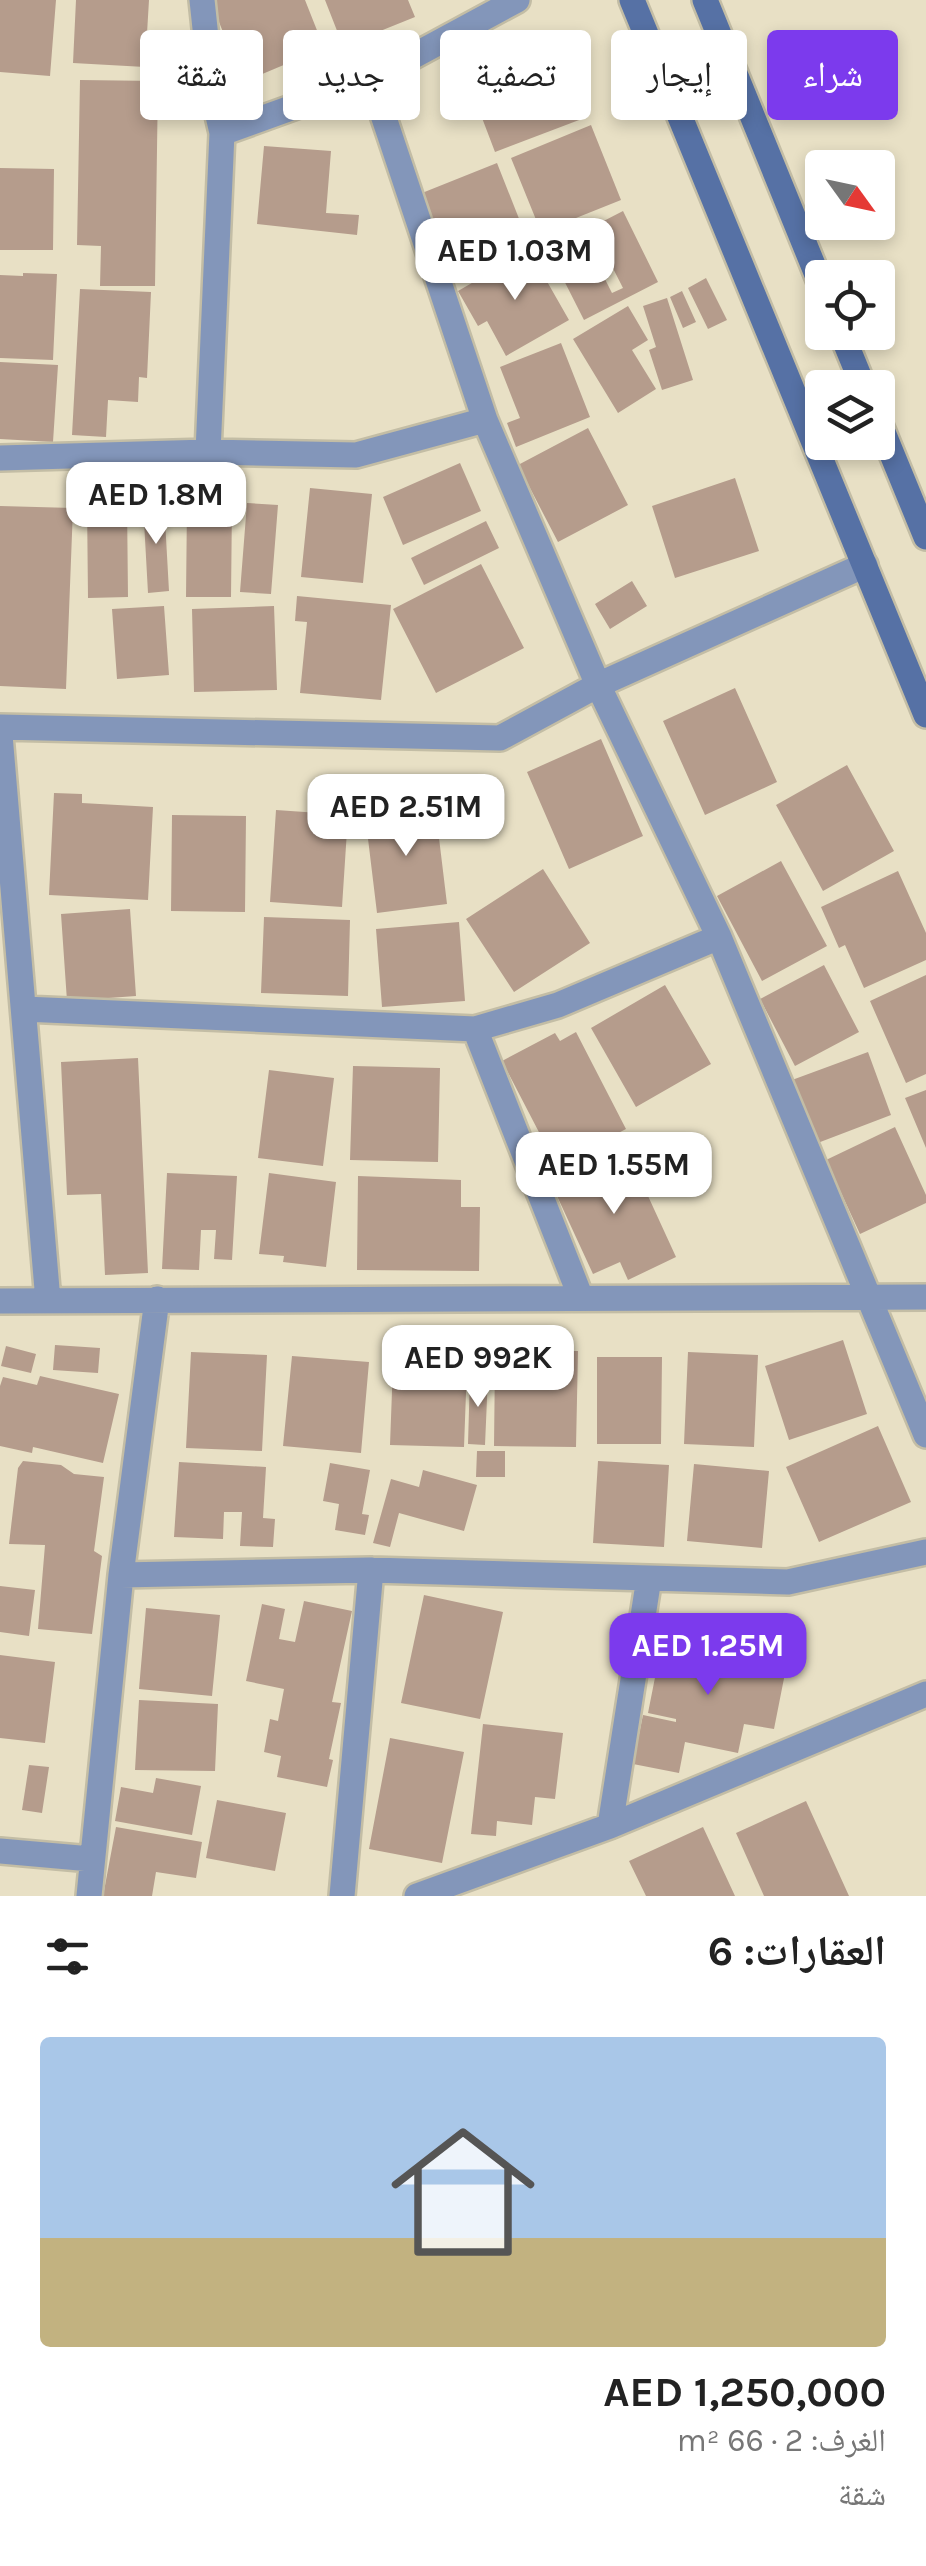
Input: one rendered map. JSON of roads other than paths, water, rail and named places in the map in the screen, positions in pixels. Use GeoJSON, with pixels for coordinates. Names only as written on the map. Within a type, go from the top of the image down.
{"type":"FeatureCollection","features":[{"type":"Feature","properties":{"kind":"street"},"geometry":{"type":"LineString","coordinates":[[202,0],[211,85],[222,133],[208,452]]}},
{"type":"Feature","properties":{"kind":"street"},"geometry":{"type":"LineString","coordinates":[[420,53],[517,0]]}},
{"type":"Feature","properties":{"kind":"street"},"geometry":{"type":"LineString","coordinates":[[632,0],[926,715]]}},
{"type":"Feature","properties":{"kind":"street"},"geometry":{"type":"LineString","coordinates":[[705,0],[811,260]]}},
{"type":"Feature","properties":{"kind":"street"},"geometry":{"type":"LineString","coordinates":[[222,133],[283,111]]}},
{"type":"Feature","properties":{"kind":"street"},"geometry":{"type":"LineString","coordinates":[[384,120],[485,420],[598,685],[719,937],[926,1436]]}},
{"type":"Feature","properties":{"kind":"street"},"geometry":{"type":"LineString","coordinates":[[0,458],[208,452],[356,455],[485,420]]}},
{"type":"Feature","properties":{"kind":"street"},"geometry":{"type":"LineString","coordinates":[[894,460],[926,537]]}},
{"type":"Feature","properties":{"kind":"street"},"geometry":{"type":"LineString","coordinates":[[0,727],[500,738],[598,685],[865,565]]}},
{"type":"Feature","properties":{"kind":"street"},"geometry":{"type":"LineString","coordinates":[[0,735],[48,1301]]}},
{"type":"Feature","properties":{"kind":"street"},"geometry":{"type":"LineString","coordinates":[[24,1008],[475,1029],[558,1005],[719,937]]}},
{"type":"Feature","properties":{"kind":"street"},"geometry":{"type":"LineString","coordinates":[[475,1029],[581,1298]]}},
{"type":"Feature","properties":{"kind":"street"},"geometry":{"type":"LineString","coordinates":[[0,1301],[926,1297]]}},
{"type":"Feature","properties":{"kind":"street"},"geometry":{"type":"LineString","coordinates":[[89,1896],[121,1575],[158,1299]]}},
{"type":"Feature","properties":{"kind":"street"},"geometry":{"type":"LineString","coordinates":[[121,1575],[371,1570],[788,1582],[926,1552]]}},
{"type":"Feature","properties":{"kind":"street"},"geometry":{"type":"LineString","coordinates":[[342,1896],[371,1570]]}},
{"type":"Feature","properties":{"kind":"street"},"geometry":{"type":"LineString","coordinates":[[610,1826],[649,1578]]}},
{"type":"Feature","properties":{"kind":"street"},"geometry":{"type":"LineString","coordinates":[[416,1896],[610,1826],[926,1694]]}},
{"type":"Feature","properties":{"kind":"street"},"geometry":{"type":"LineString","coordinates":[[0,1851],[90,1859]]}}]}
